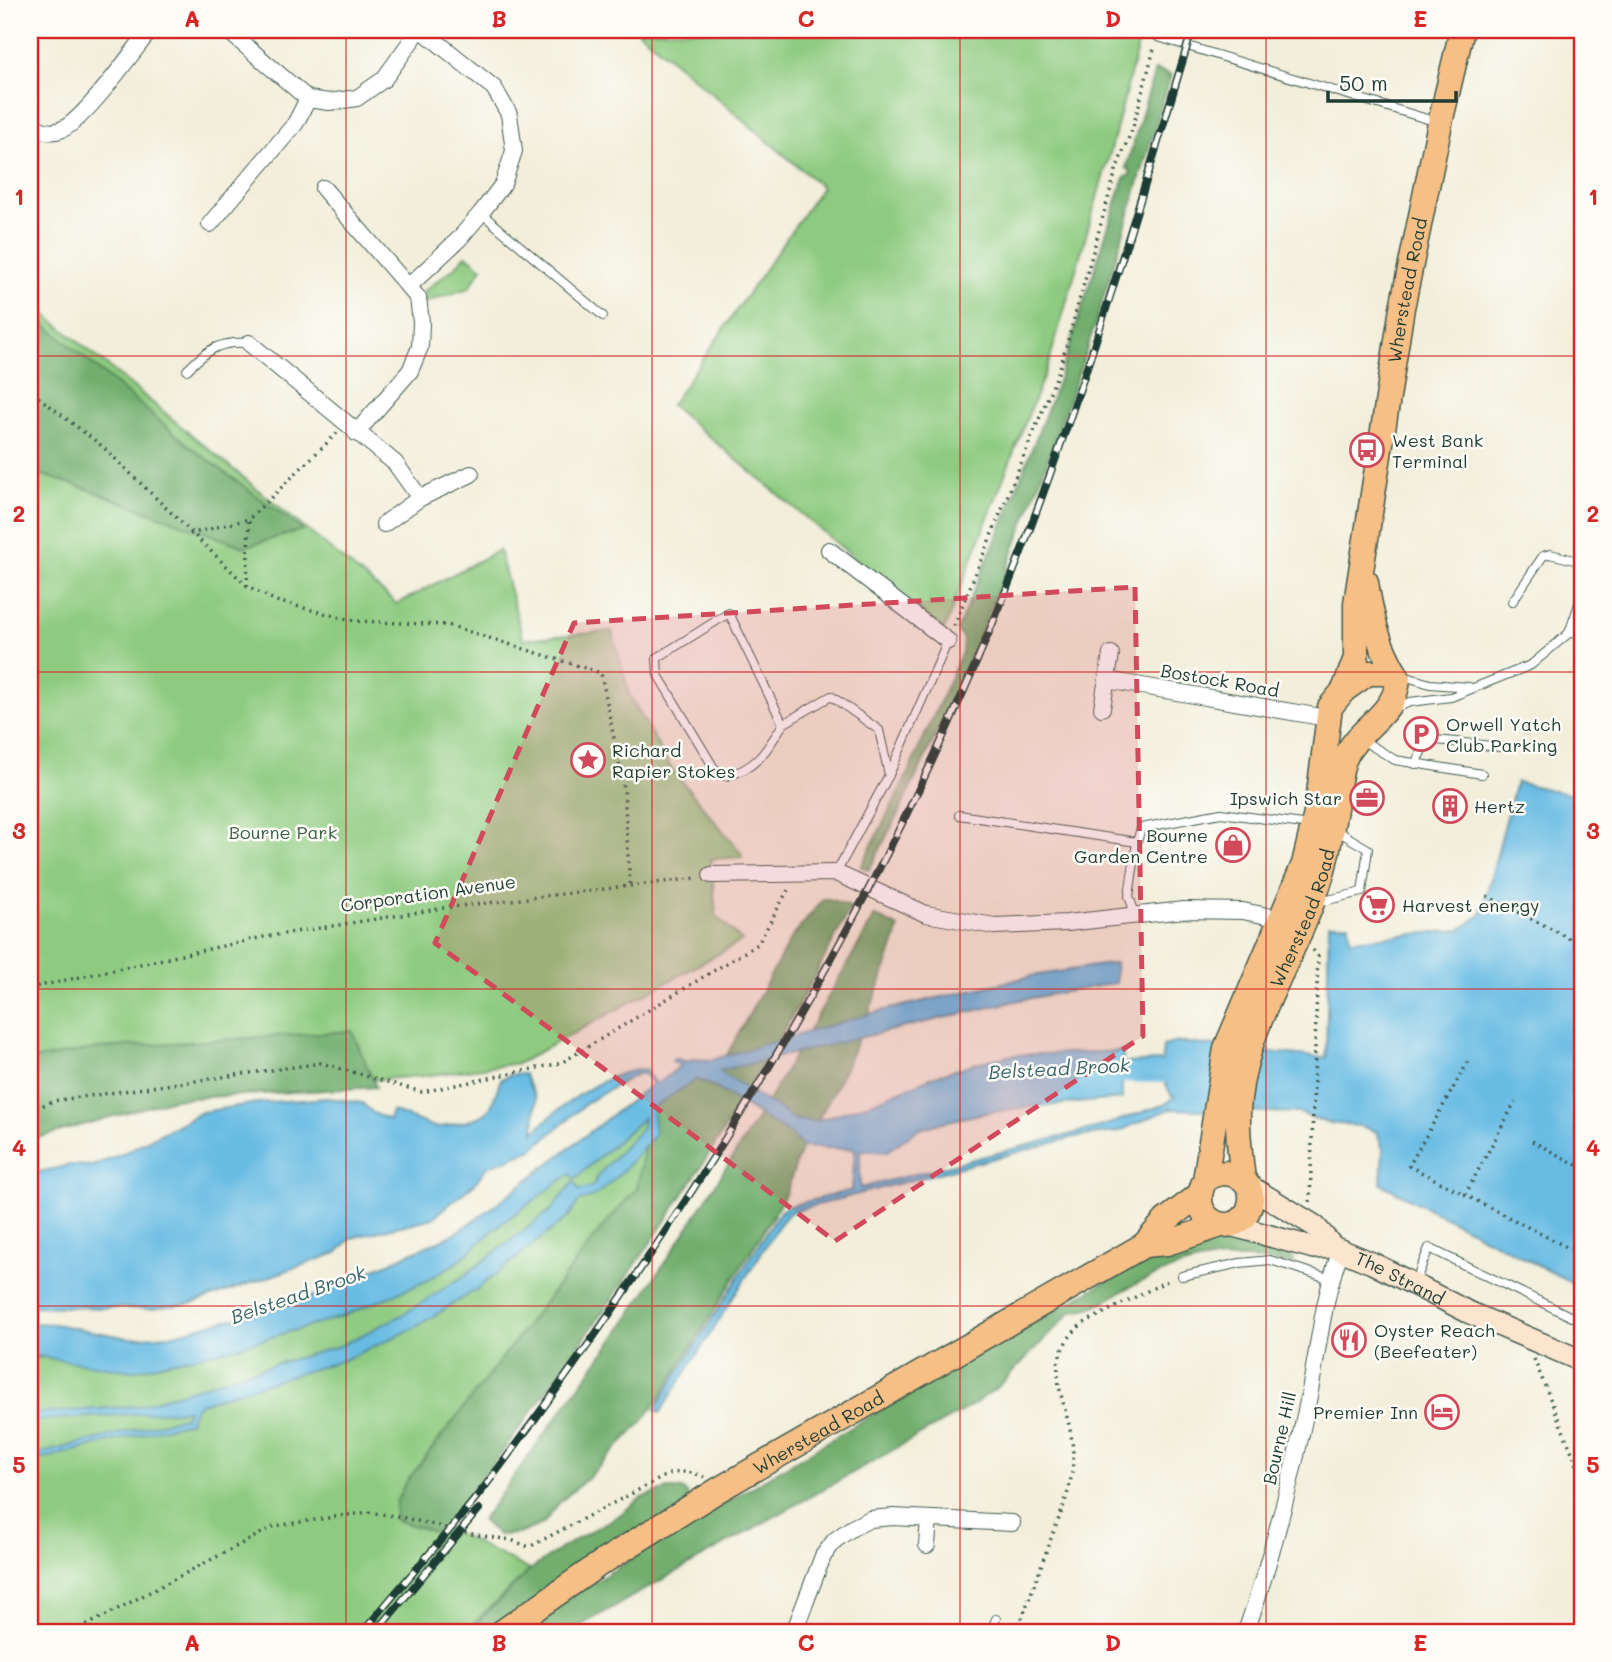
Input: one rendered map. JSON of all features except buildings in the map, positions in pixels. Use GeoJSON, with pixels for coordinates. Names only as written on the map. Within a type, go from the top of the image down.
{"type":"FeatureCollection","features":[{"type":"Feature","properties":{"kind":"main road","name":"Wherstead Road"},"geometry":{"type":"LineString","coordinates":[[1343,690],[1356,658],[1356,603],[1402,308],[1462,30]]}},
{"type":"Feature","properties":{"kind":"main road","name":"Wherstead Road"},"geometry":{"type":"LineString","coordinates":[[1291,927],[1304,864],[1323,826],[1344,759],[1359,738],[1384,713],[1397,691],[1396,673],[1385,655],[1376,629],[1363,553]]}},
{"type":"Feature","properties":{"kind":"main road","name":"Wherstead Road"},"geometry":{"type":"LineString","coordinates":[[1202,1187],[1225,1122],[1247,996],[1291,927],[1312,904],[1321,877],[1327,718],[1333,701],[1343,690],[1368,673],[1396,673]]}},
{"type":"Feature","properties":{"kind":"main road","name":"Wherstead Road"},"geometry":{"type":"LineString","coordinates":[[1225,1122],[1251,1193],[1250,1208],[1238,1222],[1225,1224]]}},
{"type":"Feature","properties":{"kind":"main road"},"geometry":{"type":"LineString","coordinates":[[1144,1245],[1211,1176],[1225,1173],[1246,1183]]}},
{"type":"Feature","properties":{"kind":"main road","name":"The Strand"},"geometry":{"type":"LineString","coordinates":[[1246,1183],[1315,1226],[1337,1249],[1582,1361]]}},
{"type":"Feature","properties":{"kind":"main road"},"geometry":{"type":"LineString","coordinates":[[1202,1187],[1200,1206],[1204,1214],[1212,1222],[1225,1224]]}},
{"type":"Feature","properties":{"kind":"main road"},"geometry":{"type":"LineString","coordinates":[[1144,1245],[1167,1242],[1225,1224]]}},
{"type":"Feature","properties":{"kind":"main road","name":"The Strand"},"geometry":{"type":"LineString","coordinates":[[1225,1224],[1314,1248],[1337,1249]]}},
{"type":"Feature","properties":{"kind":"main road","name":"Wherstead Road"},"geometry":{"type":"LineString","coordinates":[[502,1632],[601,1563],[718,1490],[1144,1245]]}},
{"type":"Feature","properties":{"kind":"street"},"geometry":{"type":"LineString","coordinates":[[30,122],[46,132],[60,130],[77,120],[150,30]]}},
{"type":"Feature","properties":{"kind":"street"},"geometry":{"type":"LineString","coordinates":[[227,30],[308,99],[329,102],[358,98],[384,79],[421,30],[494,88],[509,114],[514,151],[503,184],[459,239],[409,286]]}},
{"type":"Feature","properties":{"kind":"street"},"geometry":{"type":"LineString","coordinates":[[210,224],[295,124],[308,99]]}},
{"type":"Feature","properties":{"kind":"street"},"geometry":{"type":"LineString","coordinates":[[323,188],[418,298],[421,322],[420,347],[410,371],[351,428]]}},
{"type":"Feature","properties":{"kind":"street"},"geometry":{"type":"LineString","coordinates":[[249,343],[394,463],[420,498]]}},
{"type":"Feature","properties":{"kind":"street"},"geometry":{"type":"LineString","coordinates":[[384,524],[420,498],[471,474]]}},
{"type":"Feature","properties":{"kind":"street"},"geometry":{"type":"LineString","coordinates":[[829,550],[948,641]]}},
{"type":"Feature","properties":{"kind":"street"},"geometry":{"type":"LineString","coordinates":[[1102,708],[1111,654]]}},
{"type":"Feature","properties":{"kind":"street","name":"Bostock Road"},"geometry":{"type":"LineString","coordinates":[[1107,680],[1327,718]]}},
{"type":"Feature","properties":{"kind":"street"},"geometry":{"type":"LineString","coordinates":[[711,876],[836,873],[926,914],[967,923],[1018,926],[1135,914],[1216,910],[1243,911],[1291,927]]}},
{"type":"Feature","properties":{"kind":"street","name":"Bourne Hill"},"geometry":{"type":"LineString","coordinates":[[1246,1632],[1302,1431],[1337,1249]]}},
{"type":"Feature","properties":{"kind":"street"},"geometry":{"type":"LineString","coordinates":[[794,1632],[823,1556],[835,1540],[870,1519],[893,1517],[1012,1523]]}},
{"type":"Feature","properties":{"kind":"street"},"geometry":{"type":"LineString","coordinates":[[928,1545],[929,1519]]}},
{"type":"Feature","properties":{"kind":"lane"},"geometry":{"type":"LineString","coordinates":[[1151,30],[1158,37],[1440,123]]}},
{"type":"Feature","properties":{"kind":"lane"},"geometry":{"type":"LineString","coordinates":[[481,213],[603,316]]}},
{"type":"Feature","properties":{"kind":"lane"},"geometry":{"type":"LineString","coordinates":[[187,370],[205,353],[220,344],[249,343]]}},
{"type":"Feature","properties":{"kind":"lane"},"geometry":{"type":"LineString","coordinates":[[1512,602],[1543,556],[1550,554],[1582,562]]}},
{"type":"Feature","properties":{"kind":"lane"},"geometry":{"type":"LineString","coordinates":[[1384,713],[1410,702],[1451,697],[1531,666],[1569,633],[1582,595]]}},
{"type":"Feature","properties":{"kind":"lane"},"geometry":{"type":"LineString","coordinates":[[783,724],[729,613],[657,658],[658,676],[714,768],[724,776],[740,773],[762,757],[783,724],[831,696],[879,730],[889,775]]}},
{"type":"Feature","properties":{"kind":"lane"},"geometry":{"type":"LineString","coordinates":[[1569,633],[1582,634]]}},
{"type":"Feature","properties":{"kind":"lane"},"geometry":{"type":"LineString","coordinates":[[836,873],[889,775],[948,641]]}},
{"type":"Feature","properties":{"kind":"lane"},"geometry":{"type":"LineString","coordinates":[[1396,673],[1430,684],[1474,688]]}},
{"type":"Feature","properties":{"kind":"lane"},"geometry":{"type":"LineString","coordinates":[[1359,738],[1395,760],[1482,774]]}},
{"type":"Feature","properties":{"kind":"lane"},"geometry":{"type":"LineString","coordinates":[[1415,764],[1424,746],[1437,740],[1500,747]]}},
{"type":"Feature","properties":{"kind":"lane"},"geometry":{"type":"LineString","coordinates":[[1135,914],[1129,896],[1141,828],[1221,813],[1323,826],[1368,849],[1362,892],[1312,904]]}},
{"type":"Feature","properties":{"kind":"lane"},"geometry":{"type":"LineString","coordinates":[[958,815],[1138,842]]}},
{"type":"Feature","properties":{"kind":"lane"},"geometry":{"type":"LineString","coordinates":[[1413,1284],[1430,1248],[1572,1317],[1582,1316]]}},
{"type":"Feature","properties":{"kind":"lane"},"geometry":{"type":"LineString","coordinates":[[1182,1276],[1240,1263],[1270,1260],[1331,1279]]}},
{"type":"Feature","properties":{"kind":"lane"},"geometry":{"type":"LineString","coordinates":[[990,1632],[996,1619]]}},
{"type":"Feature","properties":{"kind":"path"},"geometry":{"type":"LineString","coordinates":[[948,641],[1060,368],[1117,167],[1133,127],[1158,37]]}},
{"type":"Feature","properties":{"kind":"path"},"geometry":{"type":"LineString","coordinates":[[30,386],[38,397],[102,446],[190,534],[247,586],[276,601],[355,621],[448,625],[601,673],[624,789],[630,887]]}},
{"type":"Feature","properties":{"kind":"path"},"geometry":{"type":"LineString","coordinates":[[190,534],[249,519],[351,428]]}},
{"type":"Feature","properties":{"kind":"path"},"geometry":{"type":"LineString","coordinates":[[247,586],[249,519]]}},
{"type":"Feature","properties":{"kind":"path"},"geometry":{"type":"LineString","coordinates":[[30,1110],[52,1101],[321,1063],[422,1091],[561,1063],[758,944],[796,875]]}},
{"type":"Feature","properties":{"kind":"path","name":"Corporation Avenue"},"geometry":{"type":"LineString","coordinates":[[30,988],[264,937],[444,908],[711,876]]}},
{"type":"Feature","properties":{"kind":"path"},"geometry":{"type":"LineString","coordinates":[[1487,896],[1582,945]]}},
{"type":"Feature","properties":{"kind":"path"},"geometry":{"type":"LineString","coordinates":[[1291,927],[1318,956],[1310,1203]]}},
{"type":"Feature","properties":{"kind":"path"},"geometry":{"type":"LineString","coordinates":[[1582,1053],[1571,1077],[1582,1083]]}},
{"type":"Feature","properties":{"kind":"path"},"geometry":{"type":"LineString","coordinates":[[1468,1062],[1409,1167],[1582,1255]]}},
{"type":"Feature","properties":{"kind":"path"},"geometry":{"type":"LineString","coordinates":[[1465,1195],[1515,1102]]}},
{"type":"Feature","properties":{"kind":"path"},"geometry":{"type":"LineString","coordinates":[[1532,1141],[1582,1168]]}},
{"type":"Feature","properties":{"kind":"path"},"geometry":{"type":"LineString","coordinates":[[1017,1632],[1065,1503],[1073,1470],[1069,1416],[1057,1382],[1057,1366],[1062,1350],[1070,1334],[1082,1324],[1169,1279],[1182,1276]]}},
{"type":"Feature","properties":{"kind":"path"},"geometry":{"type":"LineString","coordinates":[[1525,1336],[1582,1478]]}},
{"type":"Feature","properties":{"kind":"path"},"geometry":{"type":"LineString","coordinates":[[74,1632],[275,1526],[368,1511],[511,1540],[529,1547],[669,1474],[694,1472],[707,1478],[718,1490]]}},
{"type":"Feature","properties":{"kind":"highlighted area"},"geometry":{"type":"Polygon","coordinates":[[[1135,587],[1143,1036],[835,1241],[435,943],[574,623],[1135,587]]]}},
{"type":"Feature","properties":{"kind":"green space"},"geometry":{"type":"Polygon","coordinates":[[[637,30],[1138,30],[1141,33],[1110,153],[1049,362],[944,630],[671,405],[822,187],[637,30]]]}},
{"type":"Feature","properties":{"kind":"green space"},"geometry":{"type":"Polygon","coordinates":[[[1155,70],[1171,75],[1109,280],[1064,415],[1015,548],[961,679],[869,870],[861,867],[905,780],[962,652],[963,640],[957,630],[1005,518],[1059,379],[1124,178],[1131,174],[1126,168],[1155,70]]]}},
{"type":"Feature","properties":{"kind":"green space"},"geometry":{"type":"Polygon","coordinates":[[[466,255],[482,268],[469,288],[423,303],[424,291],[466,255]]]}},
{"type":"Feature","properties":{"kind":"green space","name":"Bourne Park"},"geometry":{"type":"Polygon","coordinates":[[[30,302],[397,604],[499,550],[523,639],[612,631],[630,696],[671,768],[741,853],[742,857],[711,859],[716,916],[742,941],[519,1063],[423,1076],[171,1095],[30,1136],[30,302]]]}},
{"type":"Feature","properties":{"kind":"green space"},"geometry":{"type":"Polygon","coordinates":[[[30,312],[192,448],[303,530],[244,547],[87,489],[30,471],[30,312]]]}},
{"type":"Feature","properties":{"kind":"green space"},"geometry":{"type":"Polygon","coordinates":[[[823,899],[851,907],[760,1071],[660,1230],[441,1534],[395,1520],[396,1503],[404,1485],[601,1229],[637,1188],[651,1108],[697,1079],[716,1087],[718,1071],[790,940],[823,899]]]}},
{"type":"Feature","properties":{"kind":"green space"},"geometry":{"type":"Polygon","coordinates":[[[875,916],[899,928],[891,953],[853,1051],[817,1121],[796,1120],[793,1136],[802,1147],[779,1206],[660,1398],[640,1424],[589,1477],[560,1502],[543,1524],[518,1534],[498,1535],[482,1520],[618,1333],[689,1226],[764,1108],[875,916]]]}},
{"type":"Feature","properties":{"kind":"green space"},"geometry":{"type":"Polygon","coordinates":[[[352,1031],[376,1087],[174,1099],[30,1140],[30,1060],[99,1048],[352,1031]]]}},
{"type":"Feature","properties":{"kind":"green space"},"geometry":{"type":"Polygon","coordinates":[[[665,1099],[637,1188],[397,1503],[530,1570],[464,1632],[30,1632],[30,1359],[341,1317],[665,1099]]]}},
{"type":"Feature","properties":{"kind":"green space"},"geometry":{"type":"Polygon","coordinates":[[[1220,1240],[1276,1250],[1293,1257],[1294,1264],[1251,1259],[1195,1263],[1157,1275],[1098,1304],[1072,1311],[999,1386],[973,1405],[569,1632],[525,1632],[564,1601],[627,1562],[897,1400],[1128,1269],[1188,1246],[1220,1240]]]}},
{"type":"Feature","properties":{"kind":"green space"},"geometry":{"type":"Polygon","coordinates":[[[668,1489],[682,1489],[690,1503],[494,1632],[467,1632],[530,1570],[563,1547],[621,1514],[641,1498],[668,1489]]]}},
{"type":"Feature","properties":{"kind":"water"},"geometry":{"type":"Polygon","coordinates":[[[1516,782],[1582,797],[1582,1288],[1381,1184],[1383,1149],[1377,1132],[1361,1126],[1327,1123],[1299,1113],[1169,1109],[1117,1132],[1075,1137],[790,1212],[779,1225],[660,1413],[655,1410],[777,1216],[786,1207],[852,1190],[855,1149],[802,1147],[793,1136],[697,1079],[652,1108],[655,1134],[609,1184],[588,1199],[579,1201],[568,1217],[476,1290],[414,1328],[344,1360],[200,1403],[189,1422],[30,1462],[30,1456],[185,1417],[188,1410],[30,1421],[30,1414],[139,1406],[340,1346],[404,1314],[465,1275],[551,1210],[574,1181],[579,1190],[592,1187],[599,1174],[641,1129],[643,1118],[575,1179],[570,1174],[498,1226],[459,1261],[424,1282],[341,1317],[233,1348],[131,1371],[30,1355],[30,1323],[54,1324],[129,1338],[170,1335],[310,1298],[454,1234],[652,1084],[644,1074],[637,1074],[589,1101],[533,1149],[487,1167],[474,1184],[433,1218],[351,1238],[337,1253],[194,1303],[152,1309],[30,1306],[30,1174],[70,1165],[92,1166],[122,1154],[202,1112],[257,1103],[329,1098],[362,1103],[373,1113],[389,1120],[392,1111],[437,1128],[485,1114],[491,1107],[501,1079],[510,1075],[524,1074],[536,1099],[534,1132],[570,1101],[616,1076],[645,1070],[655,1083],[659,1083],[680,1066],[672,1061],[674,1058],[687,1062],[691,1059],[711,1060],[877,1012],[1032,976],[1115,963],[1116,983],[1020,1000],[719,1071],[796,1120],[817,1121],[879,1100],[935,1076],[1013,1055],[1123,1051],[1123,1063],[1162,1061],[1163,1046],[1177,1042],[1326,1058],[1329,924],[1349,924],[1350,940],[1459,930],[1481,915],[1516,782]],[[1163,1078],[1122,1079],[1122,1099],[1028,1107],[943,1122],[917,1130],[886,1152],[860,1150],[860,1188],[1103,1126],[1166,1104],[1175,1096],[1171,1095],[1163,1078]]]}},
{"type":"Feature","properties":{"kind":"waterway","name":"Belstead Brook"},"geometry":{"type":"LineString","coordinates":[[1115,1080],[1168,1080]]}},
{"type":"Feature","properties":{"kind":"railway"},"geometry":{"type":"LineString","coordinates":[[363,1632],[486,1485],[621,1297],[747,1104],[861,903],[914,800],[962,695],[1029,532],[1088,366],[1192,30]]}},
{"type":"Feature","properties":{"kind":"railway"},"geometry":{"type":"LineString","coordinates":[[380,1627],[479,1509]]}},
{"type":"Feature","properties":{"kind":"place","name":"West Bank Terminal"},"geometry":{"type":"Point","coordinates":[1367,450]}},
{"type":"Feature","properties":{"kind":"place","name":"Orwell Yatch Club Parking"},"geometry":{"type":"Point","coordinates":[1421,734]}},
{"type":"Feature","properties":{"kind":"place","name":"Richard Rapier Stokes"},"geometry":{"type":"Point","coordinates":[588,760]}},
{"type":"Feature","properties":{"kind":"place","name":"Ipswich Star"},"geometry":{"type":"Point","coordinates":[1367,798]}},
{"type":"Feature","properties":{"kind":"place","name":"Hertz"},"geometry":{"type":"Point","coordinates":[1450,806]}},
{"type":"Feature","properties":{"kind":"place","name":"Bourne Garden Centre"},"geometry":{"type":"Point","coordinates":[1233,845]}},
{"type":"Feature","properties":{"kind":"place","name":"Harvest energy"},"geometry":{"type":"Point","coordinates":[1377,905]}},
{"type":"Feature","properties":{"kind":"place","name":"Oyster Reach (Beefeater)"},"geometry":{"type":"Point","coordinates":[1349,1340]}},
{"type":"Feature","properties":{"kind":"place","name":"Premier Inn"},"geometry":{"type":"Point","coordinates":[1442,1412]}}]}
